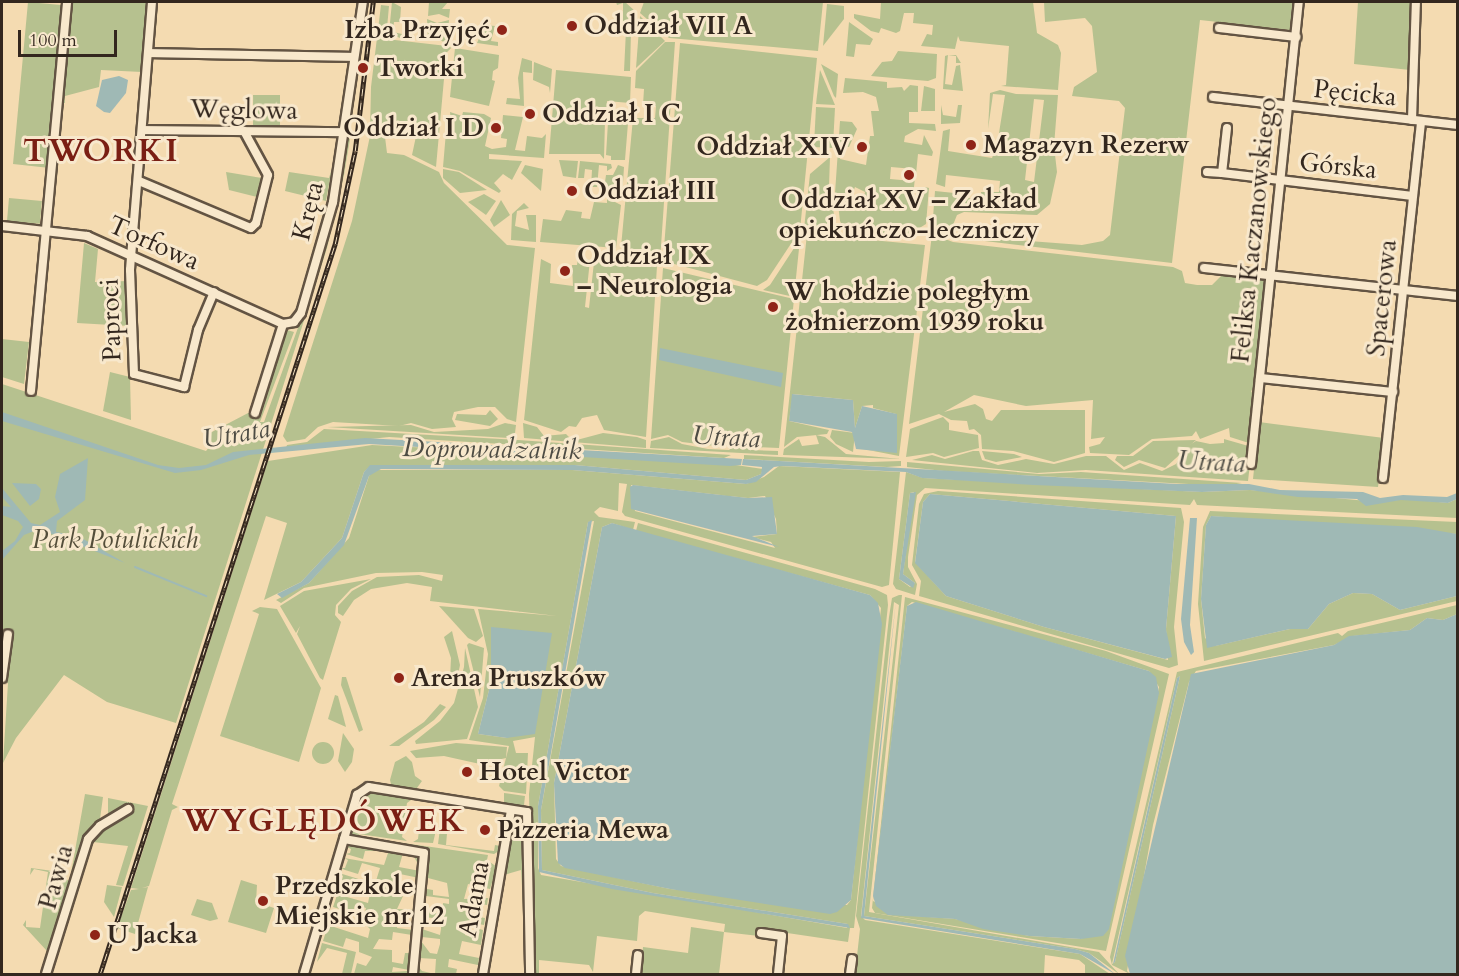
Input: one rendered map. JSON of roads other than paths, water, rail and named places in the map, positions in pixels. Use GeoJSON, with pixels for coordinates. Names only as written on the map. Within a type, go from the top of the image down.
{"type":"FeatureCollection","features":[{"type":"Feature","properties":{"kind":"street"},"geometry":{"type":"LineString","coordinates":[[31,391],[67,2]]}},
{"type":"Feature","properties":{"kind":"street"},"geometry":{"type":"LineString","coordinates":[[131,255],[144,130],[152,2]]}},
{"type":"Feature","properties":{"kind":"street","name":"Kręta"},"geometry":{"type":"LineString","coordinates":[[255,413],[283,324],[297,320],[305,300],[328,223],[345,132],[353,57],[363,2]]}},
{"type":"Feature","properties":{"kind":"street","name":"Feliksa Kaczanowskiego"},"geometry":{"type":"LineString","coordinates":[[1251,464],[1299,2]]}},
{"type":"Feature","properties":{"kind":"street","name":"Spacerowa"},"geometry":{"type":"LineString","coordinates":[[1383,478],[1413,196],[1417,121],[1416,2]]}},
{"type":"Feature","properties":{"kind":"street"},"geometry":{"type":"LineString","coordinates":[[1219,28],[1296,37]]}},
{"type":"Feature","properties":{"kind":"street"},"geometry":{"type":"LineString","coordinates":[[150,53],[353,57]]}},
{"type":"Feature","properties":{"kind":"street","name":"Pęcicka"},"geometry":{"type":"LineString","coordinates":[[1213,97],[1458,125]]}},
{"type":"Feature","properties":{"kind":"street"},"geometry":{"type":"LineString","coordinates":[[1222,173],[1227,128]]}},
{"type":"Feature","properties":{"kind":"street","name":"Węglowa"},"geometry":{"type":"LineString","coordinates":[[144,130],[345,132]]}},
{"type":"Feature","properties":{"kind":"street"},"geometry":{"type":"LineString","coordinates":[[139,181],[251,228],[256,223],[268,175],[245,139],[244,131]]}},
{"type":"Feature","properties":{"kind":"street","name":"Górska"},"geometry":{"type":"LineString","coordinates":[[1207,172],[1413,196]]}},
{"type":"Feature","properties":{"kind":"street","name":"Torfowa"},"geometry":{"type":"LineString","coordinates":[[2,226],[84,235],[283,324]]}},
{"type":"Feature","properties":{"kind":"street","name":"Paproci"},"geometry":{"type":"LineString","coordinates":[[131,255],[132,368],[138,376],[184,387],[198,330],[214,292]]}},
{"type":"Feature","properties":{"kind":"street"},"geometry":{"type":"LineString","coordinates":[[1204,268],[1458,296]]}},
{"type":"Feature","properties":{"kind":"street"},"geometry":{"type":"LineString","coordinates":[[1260,378],[1393,392]]}},
{"type":"Feature","properties":{"kind":"street"},"geometry":{"type":"LineString","coordinates":[[2,678],[8,634]]}},
{"type":"Feature","properties":{"kind":"street"},"geometry":{"type":"LineString","coordinates":[[304,975],[358,792],[373,787],[527,812],[530,975]]}},
{"type":"Feature","properties":{"kind":"street","name":"Pawia"},"geometry":{"type":"LineString","coordinates":[[46,975],[88,839],[98,827],[128,809]]}},
{"type":"Feature","properties":{"kind":"street","name":"Adama"},"geometry":{"type":"LineString","coordinates":[[483,975],[511,810]]}},
{"type":"Feature","properties":{"kind":"street"},"geometry":{"type":"LineString","coordinates":[[344,839],[424,853],[413,975]]}},
{"type":"Feature","properties":{"kind":"street"},"geometry":{"type":"LineString","coordinates":[[761,933],[782,936],[778,975]]}},
{"type":"Feature","properties":{"kind":"street"},"geometry":{"type":"LineString","coordinates":[[636,975],[638,955]]}},
{"type":"Feature","properties":{"kind":"street"},"geometry":{"type":"LineString","coordinates":[[850,975],[852,959]]}},
{"type":"Feature","properties":{"kind":"water"},"geometry":{"type":"Polygon","coordinates":[[[119,76],[128,80],[126,93],[110,113],[104,112],[96,106],[102,80],[119,76]]]}},
{"type":"Feature","properties":{"kind":"water"},"geometry":{"type":"Polygon","coordinates":[[[660,348],[783,373],[781,387],[659,360],[660,348]]]}},
{"type":"Feature","properties":{"kind":"water"},"geometry":{"type":"Polygon","coordinates":[[[792,394],[853,400],[855,428],[862,406],[897,414],[897,453],[856,449],[852,432],[789,421],[792,394]]]}},
{"type":"Feature","properties":{"kind":"water"},"geometry":{"type":"Polygon","coordinates":[[[2,412],[158,465],[179,468],[206,465],[233,452],[365,438],[742,459],[741,465],[730,466],[369,444],[249,455],[201,470],[175,473],[2,421],[2,412]]]}},
{"type":"Feature","properties":{"kind":"water"},"geometry":{"type":"Polygon","coordinates":[[[88,458],[85,500],[57,521],[56,532],[78,536],[125,563],[39,529],[24,535],[2,560],[2,551],[15,541],[23,527],[18,521],[2,515],[2,506],[11,507],[2,497],[2,488],[31,523],[40,525],[60,512],[55,497],[60,474],[88,458]]]}},
{"type":"Feature","properties":{"kind":"water"},"geometry":{"type":"Polygon","coordinates":[[[743,459],[1177,484],[1249,484],[1280,490],[1363,492],[1380,498],[1403,495],[1447,497],[1457,493],[1457,499],[1448,503],[1401,500],[1366,506],[1357,499],[1298,497],[1250,490],[1202,492],[1034,485],[922,478],[906,472],[782,466],[774,467],[756,482],[746,484],[572,470],[381,469],[369,476],[344,545],[309,583],[282,598],[277,594],[301,582],[342,538],[364,472],[370,465],[575,465],[746,480],[761,474],[762,467],[742,465],[743,459]]]}},
{"type":"Feature","properties":{"kind":"water"},"geometry":{"type":"Polygon","coordinates":[[[12,483],[36,484],[41,489],[39,499],[30,506],[12,483]]]}},
{"type":"Feature","properties":{"kind":"water"},"geometry":{"type":"Polygon","coordinates":[[[633,485],[748,498],[772,497],[777,534],[752,536],[779,547],[631,509],[630,487],[633,485]]]}},
{"type":"Feature","properties":{"kind":"water"},"geometry":{"type":"Polygon","coordinates":[[[916,492],[903,574],[915,583],[913,588],[899,579],[910,493],[916,492]]]}},
{"type":"Feature","properties":{"kind":"water"},"geometry":{"type":"Polygon","coordinates":[[[930,494],[1176,516],[1166,629],[1172,657],[1165,659],[1044,627],[946,596],[915,563],[923,502],[930,494]]]}},
{"type":"Feature","properties":{"kind":"water"},"geometry":{"type":"Polygon","coordinates":[[[1211,516],[1417,527],[1457,534],[1457,596],[1400,610],[1372,594],[1353,593],[1329,604],[1308,629],[1290,629],[1207,648],[1201,599],[1206,525],[1211,516]]]}},
{"type":"Feature","properties":{"kind":"water"},"geometry":{"type":"Polygon","coordinates":[[[1190,518],[1197,518],[1190,625],[1194,652],[1191,655],[1184,642],[1181,619],[1190,518]]]}},
{"type":"Feature","properties":{"kind":"water"},"geometry":{"type":"Polygon","coordinates":[[[592,520],[541,810],[542,870],[653,893],[848,924],[850,928],[612,889],[539,872],[538,806],[588,522],[592,520]]]}},
{"type":"Feature","properties":{"kind":"water"},"geometry":{"type":"Polygon","coordinates":[[[612,523],[870,595],[878,603],[882,624],[851,900],[837,912],[830,914],[670,889],[565,868],[558,863],[554,783],[602,527],[612,523]]]}},
{"type":"Feature","properties":{"kind":"water"},"geometry":{"type":"Polygon","coordinates":[[[896,600],[864,916],[1075,949],[1089,953],[1115,974],[1080,954],[861,918],[896,600]]]}},
{"type":"Feature","properties":{"kind":"water"},"geometry":{"type":"Polygon","coordinates":[[[916,602],[1149,671],[1156,677],[1159,693],[1109,929],[1103,936],[1081,939],[1029,936],[983,929],[955,919],[888,915],[876,906],[873,896],[907,606],[916,602]]]}},
{"type":"Feature","properties":{"kind":"water"},"geometry":{"type":"Polygon","coordinates":[[[1457,614],[1457,974],[1130,974],[1125,956],[1191,674],[1334,645],[1349,636],[1410,630],[1427,618],[1443,620],[1457,614]]]}},
{"type":"Feature","properties":{"kind":"water"},"geometry":{"type":"Polygon","coordinates":[[[491,627],[552,633],[535,734],[507,738],[478,734],[491,682],[491,627]]]}},
{"type":"Feature","properties":{"kind":"water"},"geometry":{"type":"Polygon","coordinates":[[[1180,676],[1115,962],[1113,964],[1177,678],[1180,676]]]}},
{"type":"Feature","properties":{"kind":"waterway","name":"Doprowadzalnik"},"geometry":{"type":"LineString","coordinates":[[135,567],[206,596]]}},
{"type":"Feature","properties":{"kind":"railway"},"geometry":{"type":"LineString","coordinates":[[100,974],[335,244],[355,151],[373,2]]}},
{"type":"Feature","properties":{"kind":"place","name":"Oddział VII A"},"geometry":{"type":"Point","coordinates":[572,26]}},
{"type":"Feature","properties":{"kind":"place","name":"Izba Przyjęć"},"geometry":{"type":"Point","coordinates":[502,30]}},
{"type":"Feature","properties":{"kind":"place","name":"Tworki"},"geometry":{"type":"Point","coordinates":[363,68]}},
{"type":"Feature","properties":{"kind":"place","name":"Oddział I C"},"geometry":{"type":"Point","coordinates":[530,114]}},
{"type":"Feature","properties":{"kind":"place","name":"Oddział I D"},"geometry":{"type":"Point","coordinates":[496,128]}},
{"type":"Feature","properties":{"kind":"place","name":"Magazyn Rezerw"},"geometry":{"type":"Point","coordinates":[971,145]}},
{"type":"Feature","properties":{"kind":"place","name":"Oddział XIV"},"geometry":{"type":"Point","coordinates":[862,147]}},
{"type":"Feature","properties":{"kind":"place","name":"Oddział XV – Zakład opiekuńczo-leczniczy"},"geometry":{"type":"Point","coordinates":[909,175]}},
{"type":"Feature","properties":{"kind":"place","name":"Oddział III"},"geometry":{"type":"Point","coordinates":[572,191]}},
{"type":"Feature","properties":{"kind":"place","name":"Oddział IX – Neurologia"},"geometry":{"type":"Point","coordinates":[565,271]}},
{"type":"Feature","properties":{"kind":"place","name":"W hołdzie poległym żołnierzom 1939 roku"},"geometry":{"type":"Point","coordinates":[773,307]}},
{"type":"Feature","properties":{"kind":"place","name":"Arena Pruszków"},"geometry":{"type":"Point","coordinates":[399,678]}},
{"type":"Feature","properties":{"kind":"place","name":"Hotel Victor"},"geometry":{"type":"Point","coordinates":[467,772]}},
{"type":"Feature","properties":{"kind":"place","name":"Pizzeria Mewa"},"geometry":{"type":"Point","coordinates":[485,830]}},
{"type":"Feature","properties":{"kind":"place","name":"Przedszkole Miejskie nr 12"},"geometry":{"type":"Point","coordinates":[263,901]}},
{"type":"Feature","properties":{"kind":"place","name":"U Jacka"},"geometry":{"type":"Point","coordinates":[95,935]}},
{"type":"Feature","properties":{"kind":"district","name":"TWORKI"},"geometry":{"type":"Point","coordinates":[101,151]}},
{"type":"Feature","properties":{"kind":"district","name":"WYGLĘDÓWEK"},"geometry":{"type":"Point","coordinates":[324,821]}},
{"type":"Feature","properties":{"kind":"water label","name":"Utrata"},"geometry":{"type":"Point","coordinates":[236,434]}},
{"type":"Feature","properties":{"kind":"water label","name":"Utrata"},"geometry":{"type":"Point","coordinates":[726,437]}},
{"type":"Feature","properties":{"kind":"water label","name":"Utrata"},"geometry":{"type":"Point","coordinates":[1211,462]}},
{"type":"Feature","properties":{"kind":"park label","name":"Park Potulickich"},"geometry":{"type":"Point","coordinates":[115,540]}}]}
